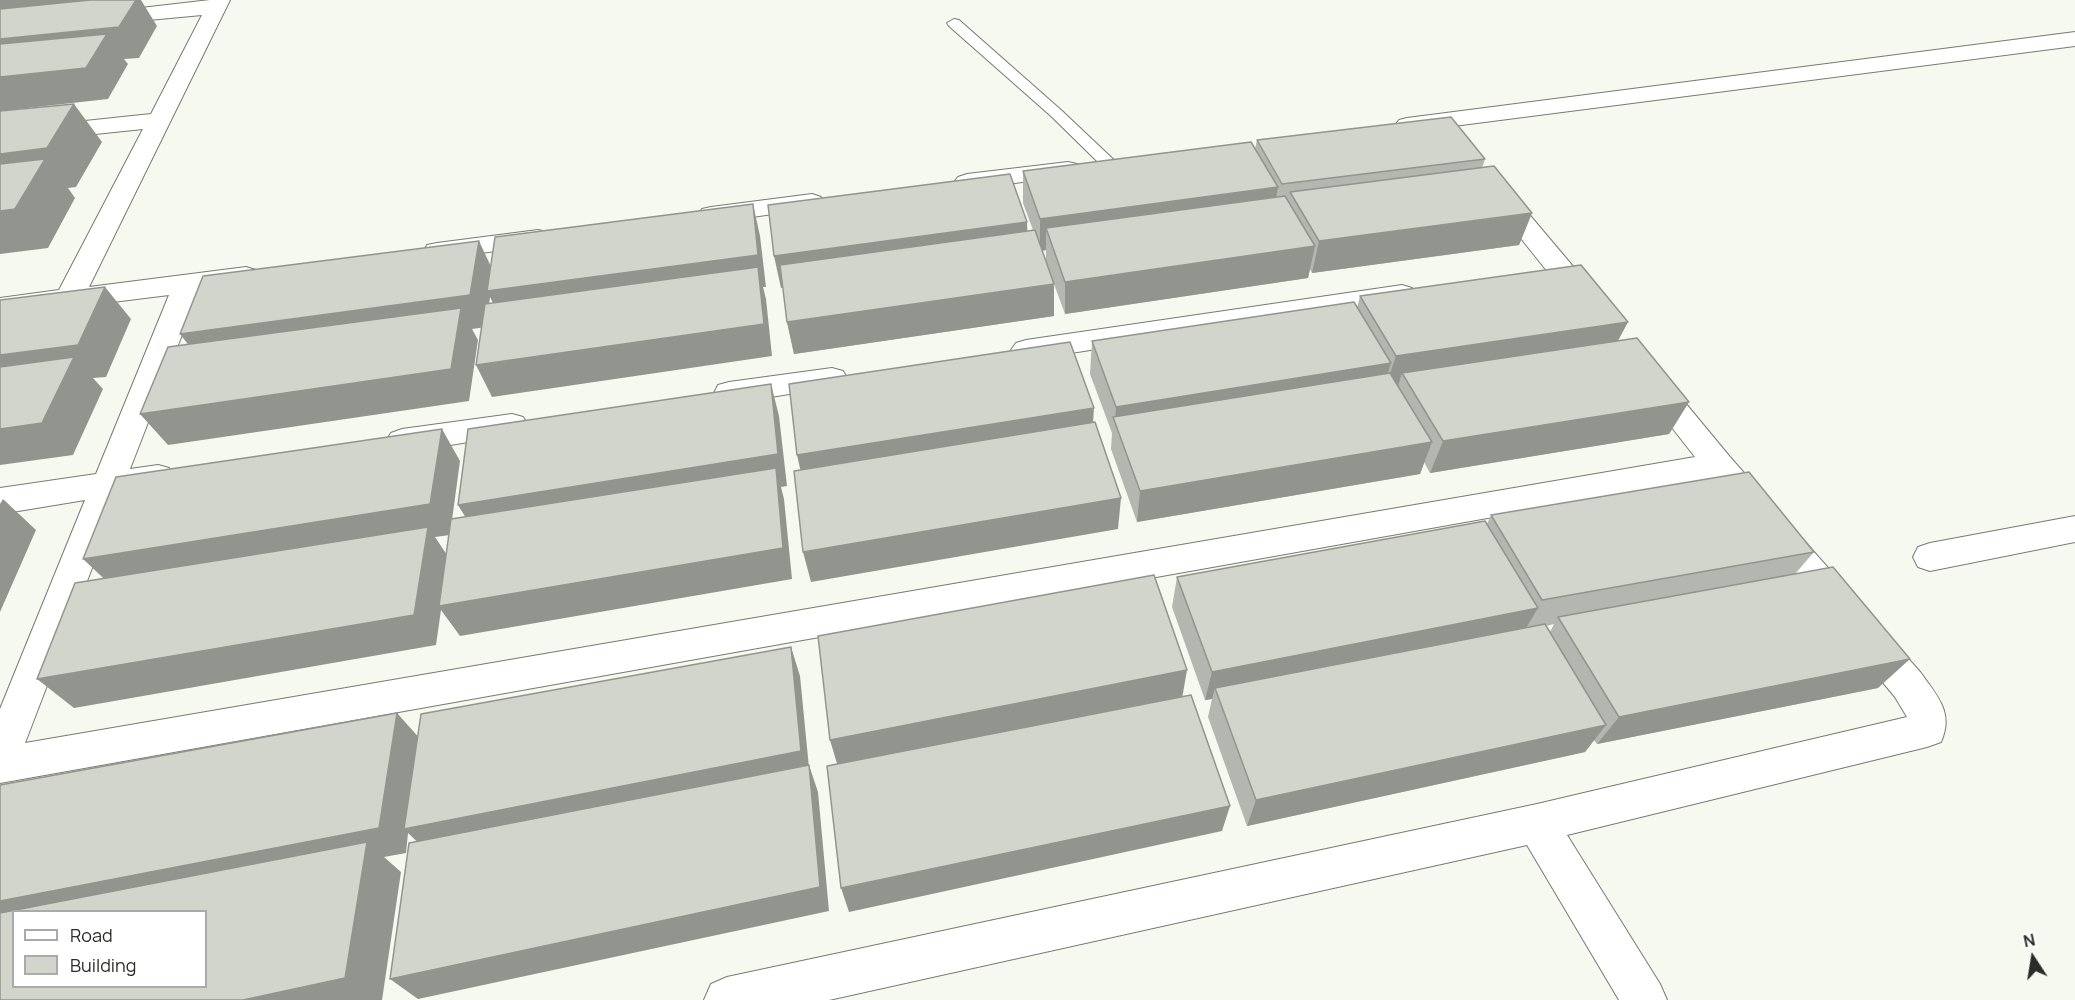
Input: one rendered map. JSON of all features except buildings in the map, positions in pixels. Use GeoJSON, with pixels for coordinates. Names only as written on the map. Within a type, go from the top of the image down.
{"type":"FeatureCollection","features":[{"type":"Feature","properties":{"kind":"street"},"geometry":{"type":"LineString","coordinates":[[91,20],[218,4]]}},
{"type":"Feature","properties":{"kind":"street"},"geometry":{"type":"LineString","coordinates":[[69,298],[218,4]]}},
{"type":"Feature","properties":{"kind":"street"},"geometry":{"type":"LineString","coordinates":[[1380,129],[1458,145],[2075,39]]}},
{"type":"Feature","properties":{"kind":"street"},"geometry":{"type":"LineString","coordinates":[[0,137],[159,120]]}},
{"type":"Feature","properties":{"kind":"street"},"geometry":{"type":"LineString","coordinates":[[727,1000],[1537,823],[1927,730],[1926,711],[1908,685],[1719,465],[1618,340],[1544,273],[1458,145]]}},
{"type":"Feature","properties":{"kind":"street"},"geometry":{"type":"LineString","coordinates":[[944,185],[1121,163]]}},
{"type":"Feature","properties":{"kind":"street"},"geometry":{"type":"LineString","coordinates":[[684,219],[838,199]]}},
{"type":"Feature","properties":{"kind":"street"},"geometry":{"type":"LineString","coordinates":[[413,254],[566,234]]}},
{"type":"Feature","properties":{"kind":"street"},"geometry":{"type":"LineString","coordinates":[[0,307],[271,272]]}},
{"type":"Feature","properties":{"kind":"street"},"geometry":{"type":"LineString","coordinates":[[0,757],[188,283]]}},
{"type":"Feature","properties":{"kind":"street"},"geometry":{"type":"LineString","coordinates":[[995,354],[1432,290]]}},
{"type":"Feature","properties":{"kind":"street"},"geometry":{"type":"LineString","coordinates":[[700,398],[854,375]]}},
{"type":"Feature","properties":{"kind":"street"},"geometry":{"type":"LineString","coordinates":[[370,446],[535,422]]}},
{"type":"Feature","properties":{"kind":"street"},"geometry":{"type":"LineString","coordinates":[[0,765],[1719,465]]}},
{"type":"Feature","properties":{"kind":"street"},"geometry":{"type":"LineString","coordinates":[[0,501],[181,474]]}},
{"type":"Feature","properties":{"kind":"street"},"geometry":{"type":"LineString","coordinates":[[1930,557],[2075,529]]}},
{"type":"Feature","properties":{"kind":"street"},"geometry":{"type":"LineString","coordinates":[[1537,823],[1644,1000]]}},
{"type":"Feature","properties":{"kind":"lane"},"geometry":{"type":"LineString","coordinates":[[954,23],[1056,113],[1121,163]]}}]}
